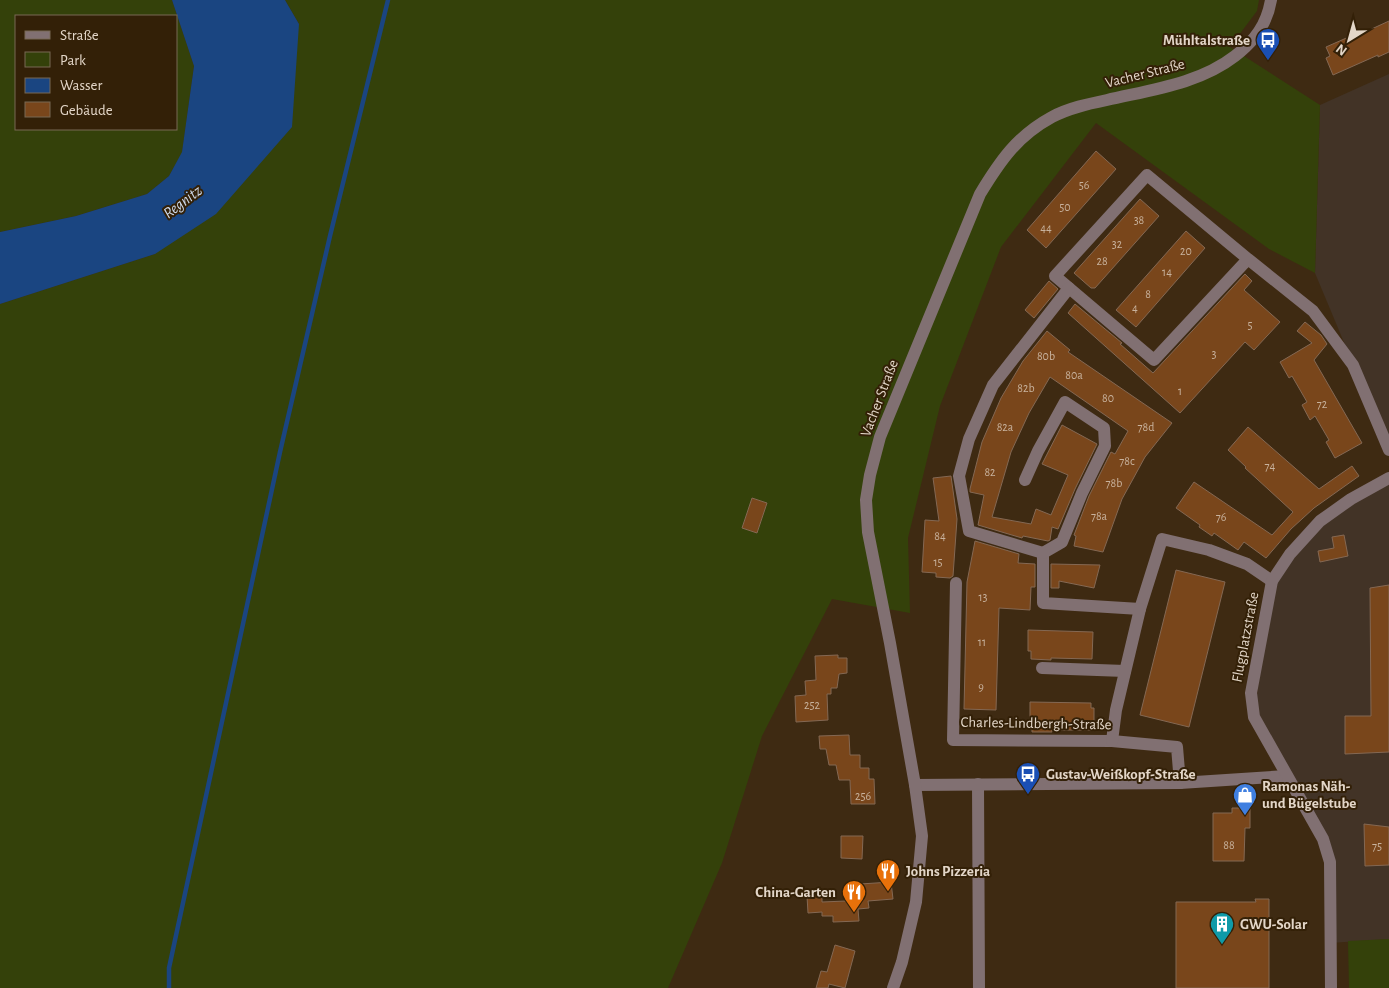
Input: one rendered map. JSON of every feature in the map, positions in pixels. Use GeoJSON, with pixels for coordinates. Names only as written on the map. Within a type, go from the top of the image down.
{"type":"FeatureCollection","features":[{"type":"Feature","properties":{"kind":"street","name":"Vacher Straße"},"geometry":{"type":"LineString","coordinates":[[893,988],[902,962],[916,902],[922,836],[915,785],[868,532],[866,500],[870,475],[880,437],[980,194],[1001,160],[1026,134],[1053,117],[1077,107],[1178,84],[1223,65],[1249,45],[1263,27],[1271,0]]}},
{"type":"Feature","properties":{"kind":"street"},"geometry":{"type":"LineString","coordinates":[[1248,259],[1154,360],[1056,276],[1148,175],[1248,259],[1313,310],[1353,365],[1389,450]]}},
{"type":"Feature","properties":{"kind":"street"},"geometry":{"type":"LineString","coordinates":[[1025,480],[1038,451],[1065,402],[1104,428],[1105,446],[1082,493],[1062,542],[1043,553],[969,531],[958,476],[969,439],[993,385],[1069,288]]}},
{"type":"Feature","properties":{"kind":"street","name":"Flugplatzstraße"},"geometry":{"type":"LineString","coordinates":[[1331,988],[1330,862],[1323,839],[1254,717],[1251,694],[1272,581],[1290,554],[1320,521],[1351,499],[1389,478]]}},
{"type":"Feature","properties":{"kind":"street"},"geometry":{"type":"LineString","coordinates":[[1112,741],[1116,710],[1140,609],[1162,540],[1209,550],[1246,564],[1272,581]]}},
{"type":"Feature","properties":{"kind":"street"},"geometry":{"type":"LineString","coordinates":[[1043,553],[1043,603],[1140,609]]}},
{"type":"Feature","properties":{"kind":"street","name":"Charles-Lindbergh-Straße"},"geometry":{"type":"LineString","coordinates":[[956,583],[953,740],[1112,741],[1177,747],[1180,782]]}},
{"type":"Feature","properties":{"kind":"street"},"geometry":{"type":"LineString","coordinates":[[1042,668],[1125,671]]}},
{"type":"Feature","properties":{"kind":"street"},"geometry":{"type":"LineString","coordinates":[[915,785],[1180,782],[1286,776]]}},
{"type":"Feature","properties":{"kind":"street"},"geometry":{"type":"LineString","coordinates":[[978,784],[978,988]]}},
{"type":"Feature","properties":{"kind":"shaded area"},"geometry":{"type":"Polygon","coordinates":[[[1389,74],[1389,450],[1315,273],[1320,105],[1389,74]]]}},
{"type":"Feature","properties":{"kind":"shaded area"},"geometry":{"type":"Polygon","coordinates":[[[1389,478],[1389,939],[1330,943],[1330,862],[1254,717],[1272,581],[1320,521],[1389,478]]]}},
{"type":"Feature","properties":{"kind":"green space"},"geometry":{"type":"Polygon","coordinates":[[[0,0],[172,0],[177,15],[15,15],[15,130],[178,130],[178,18],[194,66],[182,153],[169,176],[147,194],[76,216],[0,232],[0,0]]]}},
{"type":"Feature","properties":{"kind":"green space"},"geometry":{"type":"Polygon","coordinates":[[[285,0],[1259,0],[1257,11],[1230,47],[1320,105],[1315,273],[1269,249],[1096,123],[1001,247],[940,406],[908,538],[910,613],[832,599],[762,736],[722,863],[668,988],[0,988],[0,304],[155,254],[299,24],[285,0]]]}},
{"type":"Feature","properties":{"kind":"green space"},"geometry":{"type":"Polygon","coordinates":[[[1389,939],[1389,988],[1349,988],[1348,941],[1389,939]]]}},
{"type":"Feature","properties":{"kind":"water","name":"Regnitz"},"geometry":{"type":"Polygon","coordinates":[[[172,0],[285,0],[299,24],[292,127],[216,214],[155,254],[0,304],[0,232],[76,216],[147,194],[169,176],[182,152],[194,66],[172,0]]]}},
{"type":"Feature","properties":{"kind":"building"},"geometry":{"type":"Polygon","coordinates":[[[1389,21],[1389,52],[1333,75],[1326,58],[1330,56],[1326,47],[1351,36],[1352,38],[1389,21]]]}},
{"type":"Feature","properties":{"kind":"building"},"geometry":{"type":"Polygon","coordinates":[[[1096,151],[1116,169],[1046,248],[1027,230],[1096,151]]]}},
{"type":"Feature","properties":{"kind":"building"},"geometry":{"type":"Polygon","coordinates":[[[1140,199],[1159,216],[1095,288],[1091,288],[1074,273],[1140,199]]]}},
{"type":"Feature","properties":{"kind":"building"},"geometry":{"type":"Polygon","coordinates":[[[1186,231],[1205,248],[1136,327],[1116,310],[1186,231]]]}},
{"type":"Feature","properties":{"kind":"building"},"geometry":{"type":"Polygon","coordinates":[[[1245,274],[1252,281],[1244,290],[1280,322],[1254,350],[1245,342],[1180,413],[1068,313],[1075,304],[1122,343],[1120,344],[1153,373],[1245,274]]]}},
{"type":"Feature","properties":{"kind":"building"},"geometry":{"type":"Polygon","coordinates":[[[1049,281],[1058,289],[1034,318],[1025,310],[1049,281]]]}},
{"type":"Feature","properties":{"kind":"building"},"geometry":{"type":"Polygon","coordinates":[[[1305,322],[1321,335],[1327,344],[1314,360],[1362,443],[1335,458],[1326,442],[1329,440],[1315,416],[1310,420],[1302,405],[1307,402],[1292,376],[1289,378],[1280,362],[1312,343],[1297,331],[1305,322]]]}},
{"type":"Feature","properties":{"kind":"building"},"geometry":{"type":"Polygon","coordinates":[[[1047,331],[1070,350],[1068,352],[1172,423],[1145,457],[1122,499],[1103,552],[1074,546],[1076,536],[1074,535],[1089,496],[1111,452],[1115,454],[1128,431],[1050,377],[1029,413],[1011,452],[992,517],[1031,524],[1036,509],[1051,515],[1068,475],[1042,464],[1062,425],[1097,444],[1058,529],[1052,527],[1050,540],[1048,541],[1023,536],[1022,538],[978,525],[984,495],[970,492],[970,489],[982,442],[1001,398],[1023,361],[1047,331]]]}},
{"type":"Feature","properties":{"kind":"building"},"geometry":{"type":"Polygon","coordinates":[[[1248,427],[1319,489],[1352,466],[1359,476],[1314,508],[1291,529],[1266,558],[1244,542],[1238,550],[1214,533],[1212,536],[1176,508],[1194,482],[1272,535],[1293,512],[1228,450],[1248,427]]]}},
{"type":"Feature","properties":{"kind":"building"},"geometry":{"type":"Polygon","coordinates":[[[951,476],[957,519],[953,576],[950,578],[936,577],[936,573],[922,572],[925,520],[939,521],[933,478],[951,476]]]}},
{"type":"Feature","properties":{"kind":"building"},"geometry":{"type":"Polygon","coordinates":[[[752,498],[767,503],[757,533],[742,528],[752,498]]]}},
{"type":"Feature","properties":{"kind":"building"},"geometry":{"type":"Polygon","coordinates":[[[1344,535],[1348,556],[1320,562],[1318,551],[1334,548],[1332,537],[1344,535]]]}},
{"type":"Feature","properties":{"kind":"building"},"geometry":{"type":"Polygon","coordinates":[[[975,541],[1019,554],[1018,563],[1035,564],[1035,587],[1031,587],[1030,610],[999,608],[996,710],[964,709],[967,582],[975,541]]]}},
{"type":"Feature","properties":{"kind":"building"},"geometry":{"type":"Polygon","coordinates":[[[1051,564],[1100,565],[1094,588],[1059,581],[1059,588],[1051,588],[1051,564]]]}},
{"type":"Feature","properties":{"kind":"building"},"geometry":{"type":"Polygon","coordinates":[[[1176,570],[1225,582],[1189,727],[1140,715],[1176,570]]]}},
{"type":"Feature","properties":{"kind":"building"},"geometry":{"type":"Polygon","coordinates":[[[1389,585],[1389,752],[1345,754],[1345,716],[1371,716],[1370,588],[1389,585]]]}},
{"type":"Feature","properties":{"kind":"building"},"geometry":{"type":"Polygon","coordinates":[[[1028,630],[1093,632],[1092,659],[1031,659],[1031,651],[1028,651],[1028,630]]]}},
{"type":"Feature","properties":{"kind":"building"},"geometry":{"type":"Polygon","coordinates":[[[838,655],[838,658],[847,658],[847,673],[839,674],[837,688],[831,688],[831,694],[827,694],[828,720],[796,722],[795,696],[806,695],[805,681],[816,680],[815,656],[838,655]]]}},
{"type":"Feature","properties":{"kind":"building"},"geometry":{"type":"Polygon","coordinates":[[[1030,702],[1091,703],[1091,708],[1094,708],[1094,730],[1032,732],[1032,726],[1030,726],[1030,702]]]}},
{"type":"Feature","properties":{"kind":"building"},"geometry":{"type":"Polygon","coordinates":[[[849,735],[850,755],[860,755],[860,768],[869,768],[869,779],[874,779],[875,804],[851,804],[850,780],[839,780],[836,765],[829,765],[826,749],[820,749],[819,736],[849,735]]]}},
{"type":"Feature","properties":{"kind":"building"},"geometry":{"type":"Polygon","coordinates":[[[1232,808],[1250,808],[1250,828],[1245,828],[1244,861],[1213,861],[1213,813],[1232,813],[1232,808]]]}},
{"type":"Feature","properties":{"kind":"building"},"geometry":{"type":"Polygon","coordinates":[[[1364,824],[1389,827],[1389,865],[1365,866],[1364,824]]]}},
{"type":"Feature","properties":{"kind":"building"},"geometry":{"type":"Polygon","coordinates":[[[841,836],[863,836],[862,859],[841,858],[841,836]]]}},
{"type":"Feature","properties":{"kind":"building"},"geometry":{"type":"Polygon","coordinates":[[[891,882],[893,899],[868,901],[869,908],[858,909],[859,921],[833,922],[833,916],[822,916],[822,912],[808,913],[807,896],[822,895],[822,902],[846,901],[845,885],[891,882]]]}},
{"type":"Feature","properties":{"kind":"building","name":"GWU-Solar"},"geometry":{"type":"Polygon","coordinates":[[[1255,899],[1269,899],[1269,988],[1176,988],[1176,902],[1256,902],[1255,899]]]}},
{"type":"Feature","properties":{"kind":"building"},"geometry":{"type":"Polygon","coordinates":[[[835,945],[855,951],[845,988],[829,984],[828,988],[816,988],[821,971],[827,972],[835,945]]]}},
{"type":"Feature","properties":{"kind":"waterway"},"geometry":{"type":"LineString","coordinates":[[169,988],[169,968],[280,452],[330,236],[388,0]]}},
{"type":"Feature","properties":{"kind":"place","name":"Mühltalstraße"},"geometry":{"type":"Point","coordinates":[1268,61]}},
{"type":"Feature","properties":{"kind":"place","name":"Gustav-Weißkopf-Straße"},"geometry":{"type":"Point","coordinates":[1028,795]}},
{"type":"Feature","properties":{"kind":"place","name":"Ramonas Näh- und Bügelstube"},"geometry":{"type":"Point","coordinates":[1245,816]}},
{"type":"Feature","properties":{"kind":"place","name":"Johns Pizzeria"},"geometry":{"type":"Point","coordinates":[888,892]}},
{"type":"Feature","properties":{"kind":"place","name":"China-Garten"},"geometry":{"type":"Point","coordinates":[854,913]}},
{"type":"Feature","properties":{"kind":"place","name":"GWU-Solar"},"geometry":{"type":"Point","coordinates":[1222,945]}}]}
